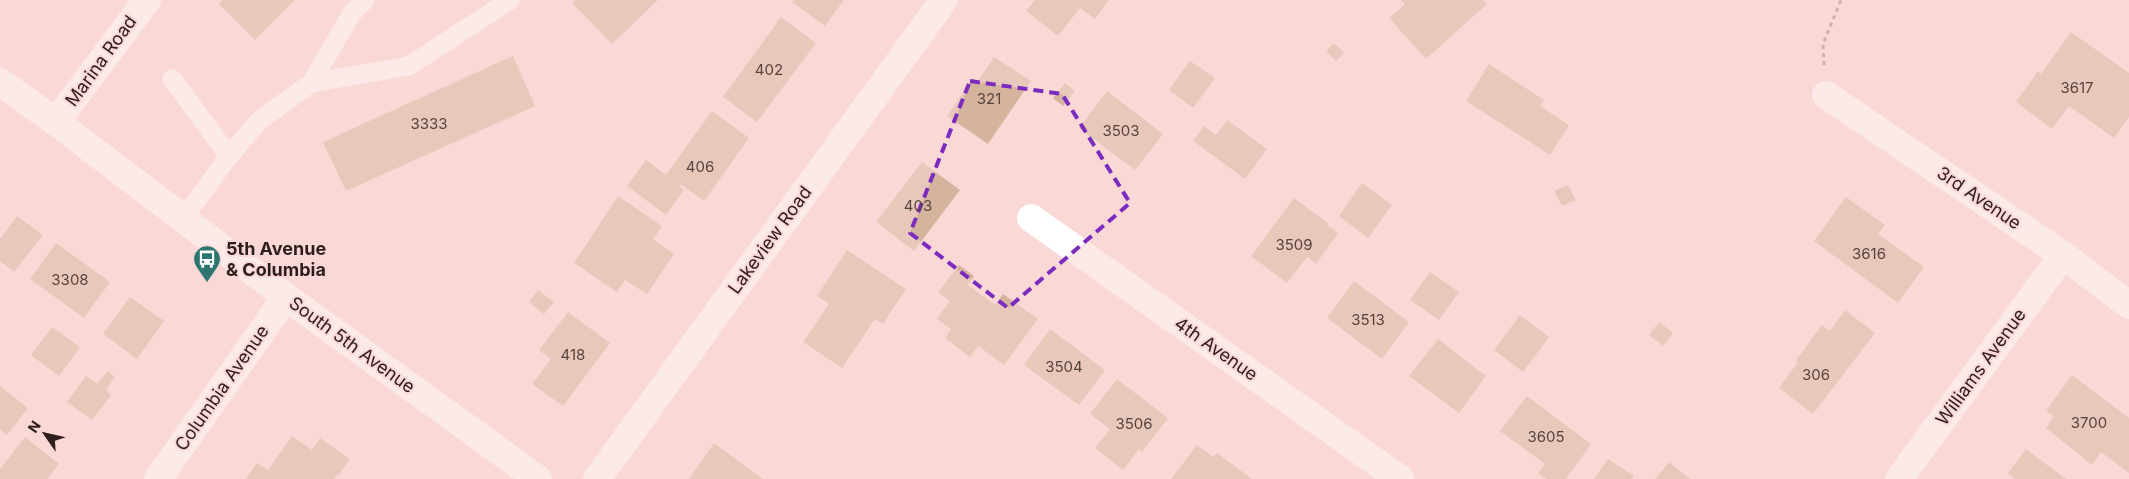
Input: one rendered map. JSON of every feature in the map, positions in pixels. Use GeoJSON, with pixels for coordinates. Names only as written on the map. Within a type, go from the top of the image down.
{"type":"FeatureCollection","features":[{"type":"Feature","properties":{"kind":"street","name":"Marina Road"},"geometry":{"type":"LineString","coordinates":[[56,122],[146,0]]}},
{"type":"Feature","properties":{"kind":"street","name":"Lakeview Road"},"geometry":{"type":"LineString","coordinates":[[597,479],[944,0]]}},
{"type":"Feature","properties":{"kind":"street","name":"South 5th Avenue"},"geometry":{"type":"LineString","coordinates":[[0,82],[56,122],[286,297],[538,479]]}},
{"type":"Feature","properties":{"kind":"street","name":"3rd Avenue"},"geometry":{"type":"LineString","coordinates":[[1826,95],[2063,255],[2129,305]]}},
{"type":"Feature","properties":{"kind":"street","name":"4th Avenue"},"geometry":{"type":"LineString","coordinates":[[1031,218],[1400,479]]}},
{"type":"Feature","properties":{"kind":"street","name":"Williams Avenue"},"geometry":{"type":"LineString","coordinates":[[1898,479],[2063,255]]}},
{"type":"Feature","properties":{"kind":"street","name":"Columbia Avenue"},"geometry":{"type":"LineString","coordinates":[[158,479],[286,297]]}},
{"type":"Feature","properties":{"kind":"lane"},"geometry":{"type":"LineString","coordinates":[[183,220],[229,156],[259,121],[311,83],[352,13],[365,0]]}},
{"type":"Feature","properties":{"kind":"lane"},"geometry":{"type":"LineString","coordinates":[[311,83],[409,66],[510,0]]}},
{"type":"Feature","properties":{"kind":"lane"},"geometry":{"type":"LineString","coordinates":[[172,79],[229,156]]}},
{"type":"Feature","properties":{"kind":"path"},"geometry":{"type":"LineString","coordinates":[[1826,95],[1823,44],[1841,0]]}},
{"type":"Feature","properties":{"kind":"highlighted area"},"geometry":{"type":"Polygon","coordinates":[[[970,81],[1062,94],[1130,203],[1008,308],[910,233],[970,81]]]}},
{"type":"Feature","properties":{"kind":"building"},"geometry":{"type":"Polygon","coordinates":[[[222,0],[295,0],[255,40],[219,4],[222,0]]]}},
{"type":"Feature","properties":{"kind":"building"},"geometry":{"type":"Polygon","coordinates":[[[575,0],[658,0],[612,44],[572,3],[575,0]]]}},
{"type":"Feature","properties":{"kind":"building"},"geometry":{"type":"Polygon","coordinates":[[[794,0],[844,0],[825,26],[792,2],[794,0]]]}},
{"type":"Feature","properties":{"kind":"building"},"geometry":{"type":"Polygon","coordinates":[[[1035,0],[1109,0],[1095,19],[1080,8],[1058,36],[1026,11],[1035,0]]]}},
{"type":"Feature","properties":{"kind":"building"},"geometry":{"type":"Polygon","coordinates":[[[1401,0],[1483,0],[1487,4],[1426,59],[1389,18],[1405,4],[1401,0]]]}},
{"type":"Feature","properties":{"kind":"building"},"geometry":{"type":"Polygon","coordinates":[[[781,17],[816,43],[757,122],[723,97],[781,17]]]}},
{"type":"Feature","properties":{"kind":"building"},"geometry":{"type":"Polygon","coordinates":[[[2071,32],[2129,73],[2129,117],[2114,138],[2069,106],[2052,129],[2016,102],[2038,71],[2041,74],[2071,32]]]}},
{"type":"Feature","properties":{"kind":"building"},"geometry":{"type":"Polygon","coordinates":[[[1334,43],[1344,53],[1336,61],[1326,51],[1334,43]]]}},
{"type":"Feature","properties":{"kind":"building"},"geometry":{"type":"Polygon","coordinates":[[[513,56],[535,106],[346,191],[323,142],[513,56]]]}},
{"type":"Feature","properties":{"kind":"building"},"geometry":{"type":"Polygon","coordinates":[[[994,57],[1031,81],[988,144],[947,116],[973,78],[978,81],[994,57]]]}},
{"type":"Feature","properties":{"kind":"building"},"geometry":{"type":"Polygon","coordinates":[[[1190,61],[1215,78],[1193,108],[1169,90],[1190,61]]]}},
{"type":"Feature","properties":{"kind":"building"},"geometry":{"type":"Polygon","coordinates":[[[1489,64],[1544,100],[1540,106],[1569,125],[1550,155],[1466,101],[1489,64]]]}},
{"type":"Feature","properties":{"kind":"building"},"geometry":{"type":"Polygon","coordinates":[[[1065,83],[1075,91],[1063,106],[1053,98],[1065,83]]]}},
{"type":"Feature","properties":{"kind":"building"},"geometry":{"type":"Polygon","coordinates":[[[1107,91],[1163,134],[1135,170],[1079,128],[1107,91]]]}},
{"type":"Feature","properties":{"kind":"building"},"geometry":{"type":"Polygon","coordinates":[[[712,111],[749,138],[704,201],[682,185],[679,187],[684,190],[666,215],[627,186],[646,160],[666,175],[712,111]]]}},
{"type":"Feature","properties":{"kind":"building"},"geometry":{"type":"Polygon","coordinates":[[[1227,120],[1267,149],[1245,179],[1193,141],[1204,126],[1216,135],[1227,120]]]}},
{"type":"Feature","properties":{"kind":"building"},"geometry":{"type":"Polygon","coordinates":[[[922,162],[960,190],[914,251],[876,222],[922,162]]]}},
{"type":"Feature","properties":{"kind":"building"},"geometry":{"type":"Polygon","coordinates":[[[1362,183],[1392,205],[1368,238],[1339,216],[1362,183]]]}},
{"type":"Feature","properties":{"kind":"building"},"geometry":{"type":"Polygon","coordinates":[[[1568,185],[1576,200],[1562,206],[1554,191],[1568,185]]]}},
{"type":"Feature","properties":{"kind":"building"},"geometry":{"type":"Polygon","coordinates":[[[618,196],[662,226],[653,239],[674,254],[647,294],[625,280],[617,292],[574,263],[618,196]]]}},
{"type":"Feature","properties":{"kind":"building"},"geometry":{"type":"Polygon","coordinates":[[[1846,197],[1885,225],[1878,234],[1924,267],[1898,303],[1814,241],[1846,197]]]}},
{"type":"Feature","properties":{"kind":"building"},"geometry":{"type":"Polygon","coordinates":[[[1294,198],[1328,223],[1327,225],[1338,233],[1316,264],[1307,257],[1287,283],[1251,256],[1294,198]]]}},
{"type":"Feature","properties":{"kind":"building"},"geometry":{"type":"Polygon","coordinates":[[[17,216],[43,235],[14,272],[0,261],[0,239],[17,216]]]}},
{"type":"Feature","properties":{"kind":"building"},"geometry":{"type":"Polygon","coordinates":[[[56,243],[110,282],[84,318],[30,279],[56,243]]]}},
{"type":"Feature","properties":{"kind":"building"},"geometry":{"type":"Polygon","coordinates":[[[847,250],[906,289],[883,324],[875,319],[842,368],[803,342],[829,304],[817,296],[847,250]]]}},
{"type":"Feature","properties":{"kind":"building"},"geometry":{"type":"Polygon","coordinates":[[[959,265],[974,276],[968,285],[995,305],[1003,294],[1038,319],[1004,365],[978,346],[970,357],[945,338],[951,329],[937,319],[950,301],[938,292],[959,265]]]}},
{"type":"Feature","properties":{"kind":"building"},"geometry":{"type":"Polygon","coordinates":[[[1430,272],[1459,292],[1439,320],[1410,300],[1430,272]]]}},
{"type":"Feature","properties":{"kind":"building"},"geometry":{"type":"Polygon","coordinates":[[[1354,281],[1409,322],[1382,359],[1327,318],[1354,281]]]}},
{"type":"Feature","properties":{"kind":"building"},"geometry":{"type":"Polygon","coordinates":[[[538,290],[554,302],[544,314],[529,302],[538,290]]]}},
{"type":"Feature","properties":{"kind":"building"},"geometry":{"type":"Polygon","coordinates":[[[130,297],[164,321],[137,359],[103,334],[130,297]]]}},
{"type":"Feature","properties":{"kind":"building"},"geometry":{"type":"Polygon","coordinates":[[[1845,310],[1875,333],[1813,414],[1779,388],[1798,362],[1796,360],[1822,325],[1830,331],[1845,310]]]}},
{"type":"Feature","properties":{"kind":"building"},"geometry":{"type":"Polygon","coordinates":[[[568,312],[610,343],[563,406],[532,384],[551,359],[539,350],[568,312]]]}},
{"type":"Feature","properties":{"kind":"building"},"geometry":{"type":"Polygon","coordinates":[[[1520,315],[1549,337],[1523,372],[1494,350],[1520,315]]]}},
{"type":"Feature","properties":{"kind":"building"},"geometry":{"type":"Polygon","coordinates":[[[1659,322],[1673,333],[1663,346],[1649,335],[1659,322]]]}},
{"type":"Feature","properties":{"kind":"building"},"geometry":{"type":"Polygon","coordinates":[[[52,327],[80,347],[59,376],[31,355],[52,327]]]}},
{"type":"Feature","properties":{"kind":"building"},"geometry":{"type":"Polygon","coordinates":[[[1050,329],[1105,370],[1079,405],[1024,365],[1050,329]]]}},
{"type":"Feature","properties":{"kind":"building"},"geometry":{"type":"Polygon","coordinates":[[[1438,339],[1486,376],[1459,413],[1409,376],[1438,339]]]}},
{"type":"Feature","properties":{"kind":"building"},"geometry":{"type":"Polygon","coordinates":[[[108,371],[115,377],[106,390],[111,395],[92,420],[67,402],[86,376],[97,384],[108,371]]]}},
{"type":"Feature","properties":{"kind":"building"},"geometry":{"type":"Polygon","coordinates":[[[2072,375],[2129,418],[2129,473],[2101,452],[2092,465],[2046,428],[2054,416],[2046,411],[2072,375]]]}},
{"type":"Feature","properties":{"kind":"building"},"geometry":{"type":"Polygon","coordinates":[[[1117,379],[1168,418],[1142,452],[1139,449],[1123,470],[1095,448],[1110,429],[1090,414],[1117,379]]]}},
{"type":"Feature","properties":{"kind":"building"},"geometry":{"type":"Polygon","coordinates":[[[0,386],[28,408],[7,435],[0,429],[0,386]]]}},
{"type":"Feature","properties":{"kind":"building"},"geometry":{"type":"Polygon","coordinates":[[[1527,396],[1591,444],[1566,479],[1546,479],[1538,473],[1545,464],[1500,431],[1527,396]]]}},
{"type":"Feature","properties":{"kind":"building"},"geometry":{"type":"Polygon","coordinates":[[[292,436],[312,450],[320,438],[350,459],[334,479],[246,479],[257,463],[268,470],[292,436]]]}},
{"type":"Feature","properties":{"kind":"building"},"geometry":{"type":"Polygon","coordinates":[[[25,437],[59,464],[47,479],[0,479],[0,469],[25,437]]]}},
{"type":"Feature","properties":{"kind":"building"},"geometry":{"type":"Polygon","coordinates":[[[714,443],[763,479],[689,479],[714,443]]]}},
{"type":"Feature","properties":{"kind":"building"},"geometry":{"type":"Polygon","coordinates":[[[1197,445],[1213,457],[1217,453],[1252,479],[1171,479],[1197,445]]]}},
{"type":"Feature","properties":{"kind":"building"},"geometry":{"type":"Polygon","coordinates":[[[2026,449],[2066,479],[2015,479],[2008,473],[2026,449]]]}},
{"type":"Feature","properties":{"kind":"building"},"geometry":{"type":"Polygon","coordinates":[[[1608,459],[1634,476],[1632,479],[1594,479],[1608,459]]]}},
{"type":"Feature","properties":{"kind":"building"},"geometry":{"type":"Polygon","coordinates":[[[1669,462],[1690,479],[1655,479],[1669,462]]]}},
{"type":"Feature","properties":{"kind":"place","name":"5th Avenue & Columbia"},"geometry":{"type":"Point","coordinates":[207,283]}}]}
